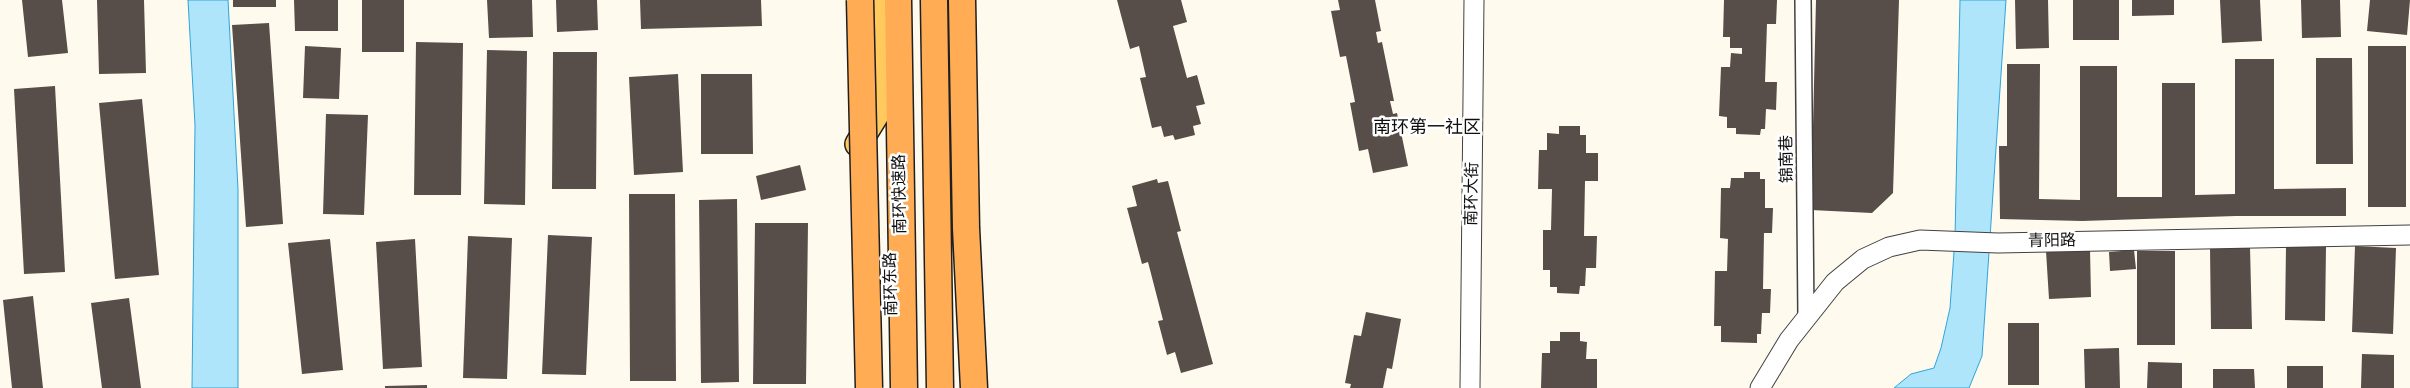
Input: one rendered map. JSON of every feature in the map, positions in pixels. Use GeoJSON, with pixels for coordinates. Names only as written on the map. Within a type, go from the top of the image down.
{"type":"FeatureCollection","features":[{"type":"Feature","properties":{"kind":"highway"},"geometry":{"type":"LineString","coordinates":[[860,0],[870,388]]}},
{"type":"Feature","properties":{"kind":"highway","name":"南环快速路"},"geometry":{"type":"LineString","coordinates":[[898,0],[904,388]]}},
{"type":"Feature","properties":{"kind":"highway"},"geometry":{"type":"LineString","coordinates":[[934,0],[940,388]]}},
{"type":"Feature","properties":{"kind":"highway"},"geometry":{"type":"LineString","coordinates":[[962,0],[966,228],[974,388]]}},
{"type":"Feature","properties":{"kind":"main road","name":"南环东路"},"geometry":{"type":"LineString","coordinates":[[884,0],[893,388]]}},
{"type":"Feature","properties":{"kind":"main road"},"geometry":{"type":"LineString","coordinates":[[955,0],[961,388]]}},
{"type":"Feature","properties":{"kind":"main road"},"geometry":{"type":"LineString","coordinates":[[860,388],[854,194],[855,150],[887,97]]}},
{"type":"Feature","properties":{"kind":"street","name":"南环大街"},"geometry":{"type":"LineString","coordinates":[[1470,388],[1474,0]]}},
{"type":"Feature","properties":{"kind":"street","name":"锦南巷"},"geometry":{"type":"LineString","coordinates":[[1803,0],[1806,318]]}},
{"type":"Feature","properties":{"kind":"street","name":"青阳路"},"geometry":{"type":"LineString","coordinates":[[1760,388],[1789,340],[1835,282],[1863,259],[1889,247],[1920,240],[1998,243],[2410,235]]}},
{"type":"Feature","properties":{"kind":"water"},"geometry":{"type":"Polygon","coordinates":[[[188,0],[228,0],[238,189],[238,388],[192,388],[195,125],[188,0]]]}},
{"type":"Feature","properties":{"kind":"water"},"geometry":{"type":"Polygon","coordinates":[[[1960,0],[2006,0],[1982,356],[1969,388],[1894,388],[1911,374],[1934,368],[1941,348],[1950,308],[1955,238],[1960,0]]]}},
{"type":"Feature","properties":{"kind":"building"},"geometry":{"type":"Polygon","coordinates":[[[22,0],[62,0],[68,53],[28,57],[22,0]]]}},
{"type":"Feature","properties":{"kind":"building"},"geometry":{"type":"Polygon","coordinates":[[[97,0],[144,0],[146,73],[99,74],[97,0]]]}},
{"type":"Feature","properties":{"kind":"building"},"geometry":{"type":"Polygon","coordinates":[[[233,0],[276,0],[276,7],[233,7],[233,0]]]}},
{"type":"Feature","properties":{"kind":"building"},"geometry":{"type":"Polygon","coordinates":[[[294,0],[338,0],[338,31],[295,31],[294,0]]]}},
{"type":"Feature","properties":{"kind":"building"},"geometry":{"type":"Polygon","coordinates":[[[362,0],[404,0],[404,52],[362,52],[362,0]]]}},
{"type":"Feature","properties":{"kind":"building"},"geometry":{"type":"Polygon","coordinates":[[[487,0],[532,0],[533,37],[489,38],[487,0]]]}},
{"type":"Feature","properties":{"kind":"building"},"geometry":{"type":"Polygon","coordinates":[[[556,0],[597,0],[598,30],[557,32],[556,0]]]}},
{"type":"Feature","properties":{"kind":"building"},"geometry":{"type":"Polygon","coordinates":[[[640,0],[761,0],[762,26],[641,29],[640,0]]]}},
{"type":"Feature","properties":{"kind":"building"},"geometry":{"type":"Polygon","coordinates":[[[1117,0],[1181,0],[1187,22],[1173,26],[1187,78],[1197,75],[1205,104],[1196,106],[1201,124],[1193,126],[1195,135],[1175,140],[1173,135],[1164,137],[1161,126],[1152,128],[1140,78],[1146,77],[1139,46],[1130,49],[1117,0]]]}},
{"type":"Feature","properties":{"kind":"building"},"geometry":{"type":"Polygon","coordinates":[[[1338,0],[1375,0],[1381,31],[1376,32],[1378,43],[1382,42],[1394,101],[1390,101],[1393,114],[1397,113],[1408,166],[1373,173],[1368,149],[1359,151],[1350,103],[1355,102],[1346,56],[1340,57],[1331,11],[1340,10],[1338,0]]]}},
{"type":"Feature","properties":{"kind":"building"},"geometry":{"type":"Polygon","coordinates":[[[1724,0],[1777,0],[1776,24],[1767,24],[1765,82],[1777,82],[1776,110],[1766,109],[1765,129],[1761,129],[1760,135],[1736,134],[1736,128],[1727,128],[1727,117],[1719,116],[1721,67],[1730,67],[1731,53],[1742,54],[1742,48],[1730,48],[1730,37],[1723,37],[1724,0]]]}},
{"type":"Feature","properties":{"kind":"building"},"geometry":{"type":"Polygon","coordinates":[[[1816,0],[1899,0],[1893,193],[1872,213],[1811,210],[1816,0]]]}},
{"type":"Feature","properties":{"kind":"building"},"geometry":{"type":"Polygon","coordinates":[[[2015,0],[2048,0],[2049,48],[2016,49],[2015,0]]]}},
{"type":"Feature","properties":{"kind":"building"},"geometry":{"type":"Polygon","coordinates":[[[2073,0],[2119,0],[2119,40],[2073,40],[2073,0]]]}},
{"type":"Feature","properties":{"kind":"building"},"geometry":{"type":"Polygon","coordinates":[[[2132,0],[2174,0],[2174,15],[2132,16],[2132,0]]]}},
{"type":"Feature","properties":{"kind":"building"},"geometry":{"type":"Polygon","coordinates":[[[2220,0],[2260,0],[2262,41],[2222,43],[2220,0]]]}},
{"type":"Feature","properties":{"kind":"building"},"geometry":{"type":"Polygon","coordinates":[[[2301,0],[2340,0],[2341,37],[2302,38],[2301,0]]]}},
{"type":"Feature","properties":{"kind":"building"},"geometry":{"type":"Polygon","coordinates":[[[2370,0],[2410,0],[2407,35],[2367,31],[2370,0]]]}},
{"type":"Feature","properties":{"kind":"building"},"geometry":{"type":"Polygon","coordinates":[[[269,23],[283,224],[246,227],[232,25],[269,23]]]}},
{"type":"Feature","properties":{"kind":"building"},"geometry":{"type":"Polygon","coordinates":[[[416,42],[463,43],[461,195],[414,195],[416,42]]]}},
{"type":"Feature","properties":{"kind":"building"},"geometry":{"type":"Polygon","coordinates":[[[305,46],[341,48],[339,99],[303,98],[305,46]]]}},
{"type":"Feature","properties":{"kind":"building"},"geometry":{"type":"Polygon","coordinates":[[[2368,46],[2406,46],[2406,207],[2368,207],[2368,46]]]}},
{"type":"Feature","properties":{"kind":"building"},"geometry":{"type":"Polygon","coordinates":[[[487,50],[527,51],[525,205],[484,204],[487,50]]]}},
{"type":"Feature","properties":{"kind":"building"},"geometry":{"type":"Polygon","coordinates":[[[553,52],[597,52],[596,189],[552,189],[553,52]]]}},
{"type":"Feature","properties":{"kind":"building"},"geometry":{"type":"Polygon","coordinates":[[[2316,58],[2352,58],[2353,164],[2316,164],[2316,58]]]}},
{"type":"Feature","properties":{"kind":"building"},"geometry":{"type":"Polygon","coordinates":[[[2235,59],[2274,59],[2274,189],[2346,188],[2346,216],[2236,216],[2082,221],[2000,219],[1999,146],[2007,146],[2007,64],[2040,64],[2039,199],[2080,200],[2080,66],[2117,66],[2117,197],[2162,197],[2162,83],[2195,83],[2195,195],[2235,194],[2235,59]]]}},
{"type":"Feature","properties":{"kind":"building"},"geometry":{"type":"Polygon","coordinates":[[[678,74],[683,172],[634,175],[629,77],[678,74]]]}},
{"type":"Feature","properties":{"kind":"building"},"geometry":{"type":"Polygon","coordinates":[[[701,74],[752,74],[753,154],[701,154],[701,74]]]}},
{"type":"Feature","properties":{"kind":"building"},"geometry":{"type":"Polygon","coordinates":[[[55,86],[65,272],[24,274],[14,89],[55,86]]]}},
{"type":"Feature","properties":{"kind":"building"},"geometry":{"type":"Polygon","coordinates":[[[142,99],[159,275],[115,279],[99,103],[142,99]]]}},
{"type":"Feature","properties":{"kind":"building"},"geometry":{"type":"Polygon","coordinates":[[[326,114],[368,115],[364,215],[323,214],[326,114]]]}},
{"type":"Feature","properties":{"kind":"building"},"geometry":{"type":"Polygon","coordinates":[[[1559,126],[1580,126],[1580,135],[1586,135],[1586,153],[1598,153],[1598,181],[1585,181],[1584,236],[1597,236],[1596,268],[1586,268],[1585,286],[1580,286],[1579,294],[1557,293],[1557,287],[1550,287],[1550,270],[1543,270],[1543,230],[1551,230],[1552,189],[1538,189],[1539,150],[1547,150],[1547,133],[1559,134],[1559,126]]]}},
{"type":"Feature","properties":{"kind":"building"},"geometry":{"type":"Polygon","coordinates":[[[800,165],[806,190],[761,200],[756,176],[800,165]]]}},
{"type":"Feature","properties":{"kind":"building"},"geometry":{"type":"Polygon","coordinates":[[[1744,172],[1760,172],[1760,179],[1765,179],[1765,208],[1773,208],[1772,233],[1764,233],[1763,289],[1771,289],[1770,313],[1762,313],[1761,334],[1757,334],[1757,343],[1721,342],[1721,326],[1714,326],[1715,271],[1727,271],[1728,239],[1720,238],[1721,188],[1730,188],[1731,178],[1744,178],[1744,172]]]}},
{"type":"Feature","properties":{"kind":"building"},"geometry":{"type":"Polygon","coordinates":[[[1157,179],[1158,183],[1168,181],[1181,231],[1177,232],[1213,364],[1181,373],[1175,352],[1167,355],[1158,321],[1163,320],[1148,262],[1142,264],[1127,208],[1137,206],[1132,186],[1157,179]]]}},
{"type":"Feature","properties":{"kind":"building"},"geometry":{"type":"Polygon","coordinates":[[[629,194],[675,194],[676,381],[630,381],[629,194]]]}},
{"type":"Feature","properties":{"kind":"building"},"geometry":{"type":"Polygon","coordinates":[[[737,199],[739,382],[701,383],[699,200],[737,199]]]}},
{"type":"Feature","properties":{"kind":"building"},"geometry":{"type":"Polygon","coordinates":[[[755,223],[808,223],[806,384],[753,384],[755,223]]]}},
{"type":"Feature","properties":{"kind":"building"},"geometry":{"type":"Polygon","coordinates":[[[548,235],[592,237],[586,375],[542,374],[548,235]]]}},
{"type":"Feature","properties":{"kind":"building"},"geometry":{"type":"Polygon","coordinates":[[[468,236],[512,238],[507,379],[463,378],[468,236]]]}},
{"type":"Feature","properties":{"kind":"building"},"geometry":{"type":"Polygon","coordinates":[[[330,239],[343,370],[302,374],[288,243],[330,239]]]}},
{"type":"Feature","properties":{"kind":"building"},"geometry":{"type":"Polygon","coordinates":[[[415,239],[422,367],[383,369],[376,242],[415,239]]]}},
{"type":"Feature","properties":{"kind":"building"},"geometry":{"type":"Polygon","coordinates":[[[2286,246],[2326,247],[2325,321],[2285,320],[2286,246]]]}},
{"type":"Feature","properties":{"kind":"building"},"geometry":{"type":"Polygon","coordinates":[[[2355,246],[2396,248],[2393,334],[2352,332],[2355,246]]]}},
{"type":"Feature","properties":{"kind":"building"},"geometry":{"type":"Polygon","coordinates":[[[2210,247],[2250,247],[2252,329],[2211,329],[2210,247]]]}},
{"type":"Feature","properties":{"kind":"building"},"geometry":{"type":"Polygon","coordinates":[[[2090,249],[2091,297],[2049,299],[2046,251],[2090,249]]]}},
{"type":"Feature","properties":{"kind":"building"},"geometry":{"type":"Polygon","coordinates":[[[2134,250],[2136,269],[2110,271],[2109,252],[2134,250]]]}},
{"type":"Feature","properties":{"kind":"building"},"geometry":{"type":"Polygon","coordinates":[[[2137,251],[2175,251],[2175,345],[2137,345],[2137,251]]]}},
{"type":"Feature","properties":{"kind":"building"},"geometry":{"type":"Polygon","coordinates":[[[33,296],[43,388],[12,388],[3,300],[33,296]]]}},
{"type":"Feature","properties":{"kind":"building"},"geometry":{"type":"Polygon","coordinates":[[[129,298],[141,388],[102,388],[91,303],[129,298]]]}},
{"type":"Feature","properties":{"kind":"building"},"geometry":{"type":"Polygon","coordinates":[[[1366,312],[1401,319],[1392,369],[1387,368],[1383,388],[1350,388],[1351,384],[1345,383],[1354,335],[1361,336],[1366,312]]]}},
{"type":"Feature","properties":{"kind":"building"},"geometry":{"type":"Polygon","coordinates":[[[2008,323],[2039,323],[2039,385],[2008,385],[2008,323]]]}},
{"type":"Feature","properties":{"kind":"building"},"geometry":{"type":"Polygon","coordinates":[[[1560,332],[1580,332],[1580,341],[1587,342],[1586,359],[1597,359],[1597,388],[1541,388],[1542,353],[1550,353],[1550,341],[1560,341],[1560,332]]]}},
{"type":"Feature","properties":{"kind":"building"},"geometry":{"type":"Polygon","coordinates":[[[2119,348],[2120,388],[2085,388],[2084,349],[2119,348]]]}},
{"type":"Feature","properties":{"kind":"building"},"geometry":{"type":"Polygon","coordinates":[[[2362,354],[2394,355],[2394,388],[2361,388],[2362,354]]]}},
{"type":"Feature","properties":{"kind":"building"},"geometry":{"type":"Polygon","coordinates":[[[2148,362],[2182,363],[2182,388],[2147,388],[2148,362]]]}},
{"type":"Feature","properties":{"kind":"building"},"geometry":{"type":"Polygon","coordinates":[[[2287,366],[2323,366],[2323,388],[2287,388],[2287,366]]]}},
{"type":"Feature","properties":{"kind":"building"},"geometry":{"type":"Polygon","coordinates":[[[2213,369],[2254,369],[2255,388],[2213,388],[2213,369]]]}},
{"type":"Feature","properties":{"kind":"building"},"geometry":{"type":"Polygon","coordinates":[[[427,385],[427,388],[385,388],[385,386],[427,385]]]}},
{"type":"Feature","properties":{"kind":"district","name":"南环第一社区"},"geometry":{"type":"Point","coordinates":[1427,128]}}]}
